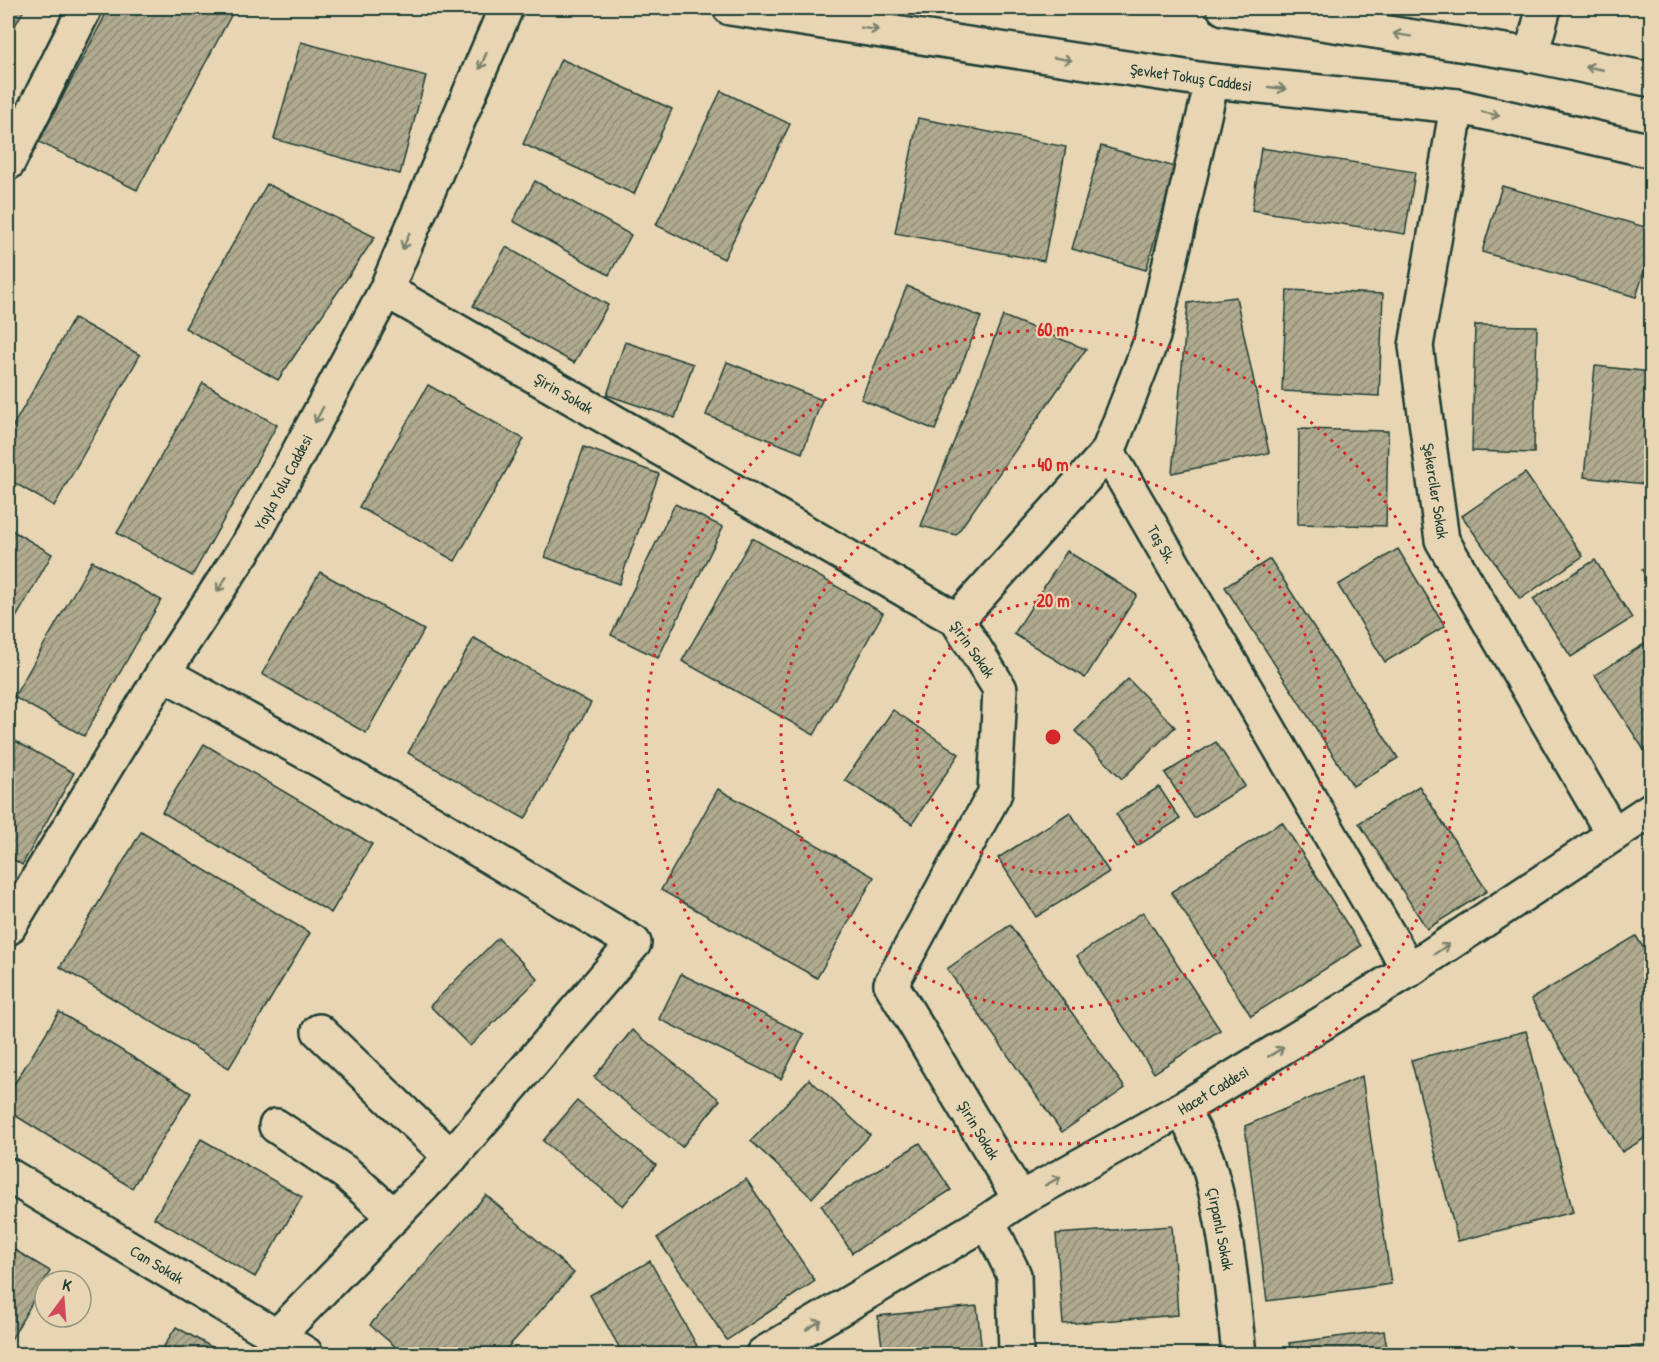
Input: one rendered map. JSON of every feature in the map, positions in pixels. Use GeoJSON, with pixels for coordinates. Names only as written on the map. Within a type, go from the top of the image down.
{"type":"FeatureCollection","features":[{"type":"Feature","properties":{"kind":"street"},"geometry":{"type":"LineString","coordinates":[[8,164],[85,8]]}},
{"type":"Feature","properties":{"kind":"street","name":"Yayla Yolu Caddesi"},"geometry":{"type":"LineString","coordinates":[[8,928],[163,673],[255,535],[386,290],[506,8]]}},
{"type":"Feature","properties":{"kind":"street","name":"Şevket Tokuş Caddesi"},"geometry":{"type":"LineString","coordinates":[[730,8],[1212,81],[1457,106],[1652,151]]}},
{"type":"Feature","properties":{"kind":"street"},"geometry":{"type":"LineString","coordinates":[[1224,8],[1531,55],[1652,80]]}},
{"type":"Feature","properties":{"kind":"street"},"geometry":{"type":"LineString","coordinates":[[1531,55],[1544,8]]}},
{"type":"Feature","properties":{"kind":"street"},"geometry":{"type":"LineString","coordinates":[[957,620],[1108,452],[1153,336],[1212,81]]}},
{"type":"Feature","properties":{"kind":"street","name":"Şekerciler Sokak"},"geometry":{"type":"LineString","coordinates":[[1457,106],[1416,346],[1442,540],[1613,834]]}},
{"type":"Feature","properties":{"kind":"street","name":"Şirin Sokak"},"geometry":{"type":"LineString","coordinates":[[386,290],[957,620],[1000,689],[995,793],[891,984],[1020,1199]]}},
{"type":"Feature","properties":{"kind":"street","name":"Taş Sk."},"geometry":{"type":"LineString","coordinates":[[1108,452],[1409,970]]}},
{"type":"Feature","properties":{"kind":"street"},"geometry":{"type":"LineString","coordinates":[[163,673],[430,821],[634,943],[451,1157],[277,1336]]}},
{"type":"Feature","properties":{"kind":"street","name":"Hacet Caddesi"},"geometry":{"type":"LineString","coordinates":[[764,1354],[988,1221],[1020,1199],[1182,1109],[1409,970],[1652,809]]}},
{"type":"Feature","properties":{"kind":"street"},"geometry":{"type":"LineString","coordinates":[[320,1032],[451,1157]]}},
{"type":"Feature","properties":{"kind":"street","name":"Çirpanlı Sokak"},"geometry":{"type":"LineString","coordinates":[[1182,1109],[1207,1161],[1218,1205],[1230,1272],[1239,1354]]}},
{"type":"Feature","properties":{"kind":"street"},"geometry":{"type":"LineString","coordinates":[[276,1126],[346,1173],[394,1216]]}},
{"type":"Feature","properties":{"kind":"street","name":"Can Sokak"},"geometry":{"type":"LineString","coordinates":[[8,1175],[306,1354]]}},
{"type":"Feature","properties":{"kind":"street"},"geometry":{"type":"LineString","coordinates":[[988,1221],[1014,1275],[1016,1354]]}},
{"type":"Feature","properties":{"kind":"building"},"geometry":{"type":"Polygon","coordinates":[[[8,8],[25,8],[8,38],[8,8]]]}},
{"type":"Feature","properties":{"kind":"building"},"geometry":{"type":"Polygon","coordinates":[[[109,8],[235,8],[137,190],[39,142],[109,8]]]}},
{"type":"Feature","properties":{"kind":"building"},"geometry":{"type":"Polygon","coordinates":[[[301,42],[426,76],[400,174],[274,139],[301,42]]]}},
{"type":"Feature","properties":{"kind":"building"},"geometry":{"type":"Polygon","coordinates":[[[561,59],[672,109],[634,194],[523,144],[561,59]]]}},
{"type":"Feature","properties":{"kind":"building"},"geometry":{"type":"Polygon","coordinates":[[[721,91],[790,124],[724,259],[656,225],[721,91]]]}},
{"type":"Feature","properties":{"kind":"building"},"geometry":{"type":"Polygon","coordinates":[[[918,118],[1066,147],[1044,261],[895,233],[918,118]]]}},
{"type":"Feature","properties":{"kind":"building"},"geometry":{"type":"Polygon","coordinates":[[[1101,146],[1175,167],[1146,270],[1072,249],[1101,146]]]}},
{"type":"Feature","properties":{"kind":"building"},"geometry":{"type":"Polygon","coordinates":[[[1261,148],[1415,172],[1405,234],[1252,210],[1261,148]]]}},
{"type":"Feature","properties":{"kind":"building"},"geometry":{"type":"Polygon","coordinates":[[[535,181],[631,235],[609,275],[513,221],[535,181]]]}},
{"type":"Feature","properties":{"kind":"building"},"geometry":{"type":"Polygon","coordinates":[[[267,184],[375,237],[278,380],[185,328],[267,184]]]}},
{"type":"Feature","properties":{"kind":"building"},"geometry":{"type":"Polygon","coordinates":[[[1502,186],[1652,229],[1652,247],[1636,297],[1482,252],[1502,186]]]}},
{"type":"Feature","properties":{"kind":"building"},"geometry":{"type":"Polygon","coordinates":[[[506,247],[608,305],[574,363],[473,306],[506,247]]]}},
{"type":"Feature","properties":{"kind":"building"},"geometry":{"type":"Polygon","coordinates":[[[907,286],[981,317],[935,430],[861,399],[907,286]]]}},
{"type":"Feature","properties":{"kind":"building"},"geometry":{"type":"Polygon","coordinates":[[[1287,290],[1383,294],[1379,396],[1282,391],[1287,290]]]}},
{"type":"Feature","properties":{"kind":"building"},"geometry":{"type":"Polygon","coordinates":[[[1236,297],[1269,453],[1172,473],[1188,303],[1236,297]]]}},
{"type":"Feature","properties":{"kind":"building"},"geometry":{"type":"Polygon","coordinates":[[[1003,316],[1086,349],[956,535],[921,526],[1003,316]]]}},
{"type":"Feature","properties":{"kind":"building"},"geometry":{"type":"Polygon","coordinates":[[[74,318],[140,355],[54,506],[8,479],[8,435],[74,318]]]}},
{"type":"Feature","properties":{"kind":"building"},"geometry":{"type":"Polygon","coordinates":[[[1475,325],[1537,326],[1534,453],[1472,451],[1475,325]]]}},
{"type":"Feature","properties":{"kind":"building"},"geometry":{"type":"Polygon","coordinates":[[[625,342],[693,364],[675,418],[607,395],[625,342]]]}},
{"type":"Feature","properties":{"kind":"building"},"geometry":{"type":"Polygon","coordinates":[[[727,362],[822,400],[802,453],[706,415],[727,362]]]}},
{"type":"Feature","properties":{"kind":"building"},"geometry":{"type":"Polygon","coordinates":[[[1595,366],[1652,372],[1652,485],[1584,477],[1595,366]]]}},
{"type":"Feature","properties":{"kind":"building"},"geometry":{"type":"Polygon","coordinates":[[[203,383],[277,425],[192,576],[117,533],[203,383]]]}},
{"type":"Feature","properties":{"kind":"building"},"geometry":{"type":"Polygon","coordinates":[[[428,385],[524,439],[455,561],[359,507],[428,385]]]}},
{"type":"Feature","properties":{"kind":"building"},"geometry":{"type":"Polygon","coordinates":[[[1299,429],[1388,431],[1386,526],[1298,524],[1299,429]]]}},
{"type":"Feature","properties":{"kind":"building"},"geometry":{"type":"Polygon","coordinates":[[[584,447],[659,474],[619,584],[545,557],[584,447]]]}},
{"type":"Feature","properties":{"kind":"building"},"geometry":{"type":"Polygon","coordinates":[[[1525,473],[1583,556],[1520,599],[1462,516],[1525,473]]]}},
{"type":"Feature","properties":{"kind":"building"},"geometry":{"type":"Polygon","coordinates":[[[675,504],[723,527],[658,658],[611,635],[675,504]]]}},
{"type":"Feature","properties":{"kind":"building"},"geometry":{"type":"Polygon","coordinates":[[[8,528],[52,554],[8,632],[8,528]]]}},
{"type":"Feature","properties":{"kind":"building"},"geometry":{"type":"Polygon","coordinates":[[[752,538],[883,613],[814,735],[682,661],[752,538]]]}},
{"type":"Feature","properties":{"kind":"building"},"geometry":{"type":"Polygon","coordinates":[[[1398,549],[1445,626],[1385,662],[1338,585],[1398,549]]]}},
{"type":"Feature","properties":{"kind":"building"},"geometry":{"type":"Polygon","coordinates":[[[1067,551],[1137,595],[1085,678],[1014,634],[1067,551]]]}},
{"type":"Feature","properties":{"kind":"building"},"geometry":{"type":"Polygon","coordinates":[[[1270,559],[1398,758],[1353,786],[1225,587],[1270,559]]]}},
{"type":"Feature","properties":{"kind":"building"},"geometry":{"type":"Polygon","coordinates":[[[1595,560],[1632,618],[1571,657],[1533,599],[1595,560]]]}},
{"type":"Feature","properties":{"kind":"building"},"geometry":{"type":"Polygon","coordinates":[[[92,561],[161,600],[84,736],[14,697],[92,561]]]}},
{"type":"Feature","properties":{"kind":"building"},"geometry":{"type":"Polygon","coordinates":[[[1652,564],[1652,584],[1642,570],[1652,564]]]}},
{"type":"Feature","properties":{"kind":"building"},"geometry":{"type":"Polygon","coordinates":[[[320,572],[424,630],[366,733],[262,674],[320,572]]]}},
{"type":"Feature","properties":{"kind":"building"},"geometry":{"type":"Polygon","coordinates":[[[474,638],[591,703],[525,819],[408,753],[474,638]]]}},
{"type":"Feature","properties":{"kind":"building"},"geometry":{"type":"Polygon","coordinates":[[[1652,639],[1652,745],[1644,750],[1595,675],[1652,639]]]}},
{"type":"Feature","properties":{"kind":"building"},"geometry":{"type":"Polygon","coordinates":[[[1128,679],[1175,727],[1122,779],[1075,731],[1128,679]]]}},
{"type":"Feature","properties":{"kind":"building"},"geometry":{"type":"Polygon","coordinates":[[[893,710],[959,754],[912,824],[845,780],[893,710]]]}},
{"type":"Feature","properties":{"kind":"building"},"geometry":{"type":"Polygon","coordinates":[[[10,738],[74,773],[22,865],[8,856],[8,743],[10,738]]]}},
{"type":"Feature","properties":{"kind":"building"},"geometry":{"type":"Polygon","coordinates":[[[1216,742],[1245,786],[1194,818],[1165,773],[1216,742]]]}},
{"type":"Feature","properties":{"kind":"building"},"geometry":{"type":"Polygon","coordinates":[[[204,744],[372,844],[331,913],[162,812],[204,744]]]}},
{"type":"Feature","properties":{"kind":"building"},"geometry":{"type":"Polygon","coordinates":[[[1419,786],[1487,891],[1427,929],[1359,823],[1419,786]]]}},
{"type":"Feature","properties":{"kind":"building"},"geometry":{"type":"Polygon","coordinates":[[[1159,787],[1180,819],[1137,846],[1116,814],[1159,787]]]}},
{"type":"Feature","properties":{"kind":"building"},"geometry":{"type":"Polygon","coordinates":[[[718,789],[874,877],[817,978],[661,890],[718,789]]]}},
{"type":"Feature","properties":{"kind":"building"},"geometry":{"type":"Polygon","coordinates":[[[1070,812],[1109,872],[1036,917],[998,858],[1070,812]]]}},
{"type":"Feature","properties":{"kind":"building"},"geometry":{"type":"Polygon","coordinates":[[[1282,822],[1361,946],[1251,1016],[1171,892],[1282,822]]]}},
{"type":"Feature","properties":{"kind":"building"},"geometry":{"type":"Polygon","coordinates":[[[141,832],[310,933],[229,1068],[60,967],[141,832]]]}},
{"type":"Feature","properties":{"kind":"building"},"geometry":{"type":"Polygon","coordinates":[[[1143,912],[1220,1030],[1154,1073],[1077,956],[1143,912]]]}},
{"type":"Feature","properties":{"kind":"building"},"geometry":{"type":"Polygon","coordinates":[[[1010,925],[1125,1088],[1062,1132],[947,969],[1010,925]]]}},
{"type":"Feature","properties":{"kind":"building"},"geometry":{"type":"Polygon","coordinates":[[[1636,936],[1652,962],[1652,1134],[1622,1152],[1531,999],[1636,936]]]}},
{"type":"Feature","properties":{"kind":"building"},"geometry":{"type":"Polygon","coordinates":[[[498,938],[538,979],[470,1046],[430,1006],[498,938]]]}},
{"type":"Feature","properties":{"kind":"building"},"geometry":{"type":"Polygon","coordinates":[[[681,974],[804,1034],[781,1079],[659,1019],[681,974]]]}},
{"type":"Feature","properties":{"kind":"building"},"geometry":{"type":"Polygon","coordinates":[[[59,1012],[191,1093],[132,1188],[8,1111],[8,1094],[59,1012]]]}},
{"type":"Feature","properties":{"kind":"building"},"geometry":{"type":"Polygon","coordinates":[[[632,1030],[720,1100],[682,1147],[594,1077],[632,1030]]]}},
{"type":"Feature","properties":{"kind":"building"},"geometry":{"type":"Polygon","coordinates":[[[1526,1031],[1573,1212],[1458,1241],[1411,1060],[1526,1031]]]}},
{"type":"Feature","properties":{"kind":"building"},"geometry":{"type":"Polygon","coordinates":[[[1362,1076],[1391,1284],[1267,1301],[1245,1126],[1362,1076]]]}},
{"type":"Feature","properties":{"kind":"building"},"geometry":{"type":"Polygon","coordinates":[[[809,1079],[870,1135],[812,1198],[751,1141],[809,1079]]]}},
{"type":"Feature","properties":{"kind":"building"},"geometry":{"type":"Polygon","coordinates":[[[577,1101],[656,1165],[623,1206],[543,1141],[577,1101]]]}},
{"type":"Feature","properties":{"kind":"building"},"geometry":{"type":"Polygon","coordinates":[[[201,1139],[302,1197],[255,1277],[154,1218],[201,1139]]]}},
{"type":"Feature","properties":{"kind":"building"},"geometry":{"type":"Polygon","coordinates":[[[920,1143],[951,1190],[852,1253],[821,1205],[920,1143]]]}},
{"type":"Feature","properties":{"kind":"building"},"geometry":{"type":"Polygon","coordinates":[[[746,1179],[815,1281],[727,1340],[657,1238],[746,1179]]]}},
{"type":"Feature","properties":{"kind":"building"},"geometry":{"type":"Polygon","coordinates":[[[486,1195],[574,1273],[502,1354],[404,1354],[370,1325],[486,1195]]]}},
{"type":"Feature","properties":{"kind":"building"},"geometry":{"type":"Polygon","coordinates":[[[1172,1226],[1178,1315],[1063,1324],[1056,1234],[1172,1226]]]}},
{"type":"Feature","properties":{"kind":"building"},"geometry":{"type":"Polygon","coordinates":[[[8,1246],[47,1269],[33,1269],[33,1301],[8,1345],[8,1246]]]}},
{"type":"Feature","properties":{"kind":"building"},"geometry":{"type":"Polygon","coordinates":[[[650,1261],[697,1346],[682,1354],[623,1354],[590,1295],[650,1261]]]}},
{"type":"Feature","properties":{"kind":"building"},"geometry":{"type":"Polygon","coordinates":[[[977,1306],[982,1354],[883,1354],[878,1316],[977,1306]]]}},
{"type":"Feature","properties":{"kind":"building"},"geometry":{"type":"Polygon","coordinates":[[[176,1327],[224,1354],[159,1354],[176,1327]]]}},
{"type":"Feature","properties":{"kind":"building"},"geometry":{"type":"Polygon","coordinates":[[[1384,1331],[1388,1354],[1291,1354],[1289,1343],[1384,1331]]]}},
{"type":"Feature","properties":{"kind":"building"},"geometry":{"type":"Polygon","coordinates":[[[1652,1345],[1652,1354],[1590,1354],[1591,1349],[1652,1345]]]}}]}
